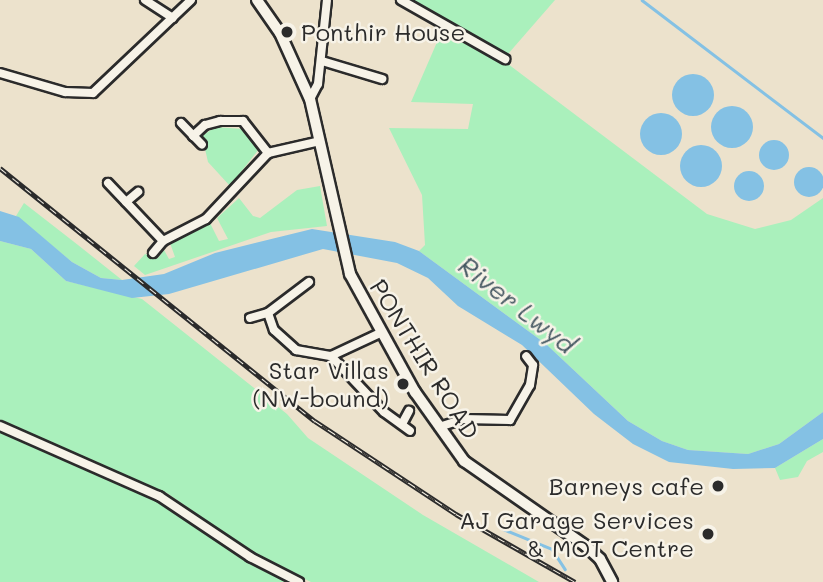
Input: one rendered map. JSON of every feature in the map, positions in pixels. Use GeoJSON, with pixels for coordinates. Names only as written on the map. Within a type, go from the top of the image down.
{"type":"FeatureCollection","features":[{"type":"Feature","properties":{"kind":"main road","name":"PONTHIR ROAD"},"geometry":{"type":"LineString","coordinates":[[257,0],[280,33],[310,99],[355,285],[380,332],[439,427],[464,461],[586,545],[600,559],[612,582]]}},
{"type":"Feature","properties":{"kind":"street"},"geometry":{"type":"LineString","coordinates":[[145,0],[173,18]]}},
{"type":"Feature","properties":{"kind":"street"},"geometry":{"type":"LineString","coordinates":[[0,73],[72,94],[93,93],[191,0]]}},
{"type":"Feature","properties":{"kind":"street"},"geometry":{"type":"LineString","coordinates":[[310,99],[322,61],[327,0]]}},
{"type":"Feature","properties":{"kind":"street"},"geometry":{"type":"LineString","coordinates":[[401,0],[505,59]]}},
{"type":"Feature","properties":{"kind":"street"},"geometry":{"type":"LineString","coordinates":[[322,61],[382,79]]}},
{"type":"Feature","properties":{"kind":"street"},"geometry":{"type":"LineString","coordinates":[[193,136],[219,121],[243,121],[268,153]]}},
{"type":"Feature","properties":{"kind":"street"},"geometry":{"type":"LineString","coordinates":[[181,122],[202,145]]}},
{"type":"Feature","properties":{"kind":"street"},"geometry":{"type":"LineString","coordinates":[[153,253],[163,241],[206,219],[268,153],[320,141]]}},
{"type":"Feature","properties":{"kind":"street"},"geometry":{"type":"LineString","coordinates":[[108,183],[163,241]]}},
{"type":"Feature","properties":{"kind":"street"},"geometry":{"type":"LineString","coordinates":[[126,202],[138,192]]}},
{"type":"Feature","properties":{"kind":"street"},"geometry":{"type":"LineString","coordinates":[[293,279],[297,288]]}},
{"type":"Feature","properties":{"kind":"street"},"geometry":{"type":"LineString","coordinates":[[250,318],[268,313],[297,288],[309,282]]}},
{"type":"Feature","properties":{"kind":"street"},"geometry":{"type":"LineString","coordinates":[[268,313],[274,330],[296,350],[331,356],[410,431]]}},
{"type":"Feature","properties":{"kind":"street"},"geometry":{"type":"LineString","coordinates":[[331,356],[380,332]]}},
{"type":"Feature","properties":{"kind":"street"},"geometry":{"type":"LineString","coordinates":[[439,427],[464,419],[510,420],[530,385],[533,365],[526,356]]}},
{"type":"Feature","properties":{"kind":"street"},"geometry":{"type":"LineString","coordinates":[[402,424],[409,411]]}},
{"type":"Feature","properties":{"kind":"street"},"geometry":{"type":"LineString","coordinates":[[0,426],[159,496],[250,556],[299,582]]}},
{"type":"Feature","properties":{"kind":"green space"},"geometry":{"type":"Polygon","coordinates":[[[408,0],[555,0],[508,54],[408,0]]]}},
{"type":"Feature","properties":{"kind":"green space"},"geometry":{"type":"Polygon","coordinates":[[[441,33],[504,61],[707,214],[755,229],[791,220],[823,198],[823,412],[779,444],[748,454],[688,450],[662,441],[628,421],[546,344],[419,251],[425,245],[422,195],[389,128],[468,129],[473,104],[411,102],[441,33]]]}},
{"type":"Feature","properties":{"kind":"green space"},"geometry":{"type":"Polygon","coordinates":[[[215,127],[243,129],[259,149],[230,186],[208,162],[202,136],[215,127]]]}},
{"type":"Feature","properties":{"kind":"green space"},"geometry":{"type":"Polygon","coordinates":[[[320,186],[327,226],[271,232],[145,275],[134,266],[145,254],[158,258],[164,250],[169,259],[175,257],[170,243],[210,223],[219,241],[228,239],[217,218],[239,198],[253,216],[260,218],[297,190],[320,186]]]}},
{"type":"Feature","properties":{"kind":"green space"},"geometry":{"type":"Polygon","coordinates":[[[24,203],[122,280],[101,278],[72,262],[16,216],[24,203]]]}},
{"type":"Feature","properties":{"kind":"green space"},"geometry":{"type":"Polygon","coordinates":[[[0,241],[31,249],[66,281],[142,299],[287,414],[308,438],[423,515],[539,582],[311,582],[255,555],[167,493],[0,422],[0,241]]]}},
{"type":"Feature","properties":{"kind":"green space"},"geometry":{"type":"Polygon","coordinates":[[[0,430],[159,502],[241,557],[291,582],[0,582],[0,430]]]}},
{"type":"Feature","properties":{"kind":"green space"},"geometry":{"type":"Polygon","coordinates":[[[823,439],[823,452],[807,461],[798,477],[780,480],[775,468],[823,439]]]}},
{"type":"Feature","properties":{"kind":"water"},"geometry":{"type":"Polygon","coordinates":[[[693,74],[708,80],[714,95],[708,110],[693,116],[678,110],[672,95],[678,80],[693,74]]]}},
{"type":"Feature","properties":{"kind":"water"},"geometry":{"type":"Polygon","coordinates":[[[732,106],[747,112],[753,127],[747,142],[732,148],[717,142],[711,127],[717,112],[732,106]]]}},
{"type":"Feature","properties":{"kind":"water"},"geometry":{"type":"Polygon","coordinates":[[[661,113],[676,119],[682,134],[676,149],[661,155],[646,149],[640,134],[646,119],[661,113]]]}},
{"type":"Feature","properties":{"kind":"water"},"geometry":{"type":"Polygon","coordinates":[[[774,140],[785,144],[789,155],[785,166],[774,170],[763,166],[759,155],[763,144],[774,140]]]}},
{"type":"Feature","properties":{"kind":"water"},"geometry":{"type":"Polygon","coordinates":[[[701,145],[716,151],[722,166],[716,181],[701,187],[686,181],[680,166],[686,151],[701,145]]]}},
{"type":"Feature","properties":{"kind":"water"},"geometry":{"type":"Polygon","coordinates":[[[809,167],[815,168],[823,176],[823,188],[815,196],[809,197],[803,196],[795,188],[794,182],[795,176],[803,168],[809,167]]]}},
{"type":"Feature","properties":{"kind":"water"},"geometry":{"type":"Polygon","coordinates":[[[749,171],[760,175],[764,186],[760,197],[749,201],[738,197],[734,186],[738,175],[749,171]]]}},
{"type":"Feature","properties":{"kind":"water"},"geometry":{"type":"Polygon","coordinates":[[[0,211],[19,217],[72,262],[101,278],[122,280],[164,274],[215,253],[312,229],[395,242],[419,251],[546,344],[628,421],[662,441],[688,450],[748,454],[779,444],[823,412],[823,439],[775,468],[733,469],[669,462],[633,444],[594,414],[522,345],[458,306],[428,278],[397,263],[323,249],[169,294],[132,298],[66,281],[31,249],[0,241],[0,211]]]}},
{"type":"Feature","properties":{"kind":"waterway"},"geometry":{"type":"LineString","coordinates":[[642,0],[823,138]]}},
{"type":"Feature","properties":{"kind":"waterway"},"geometry":{"type":"LineString","coordinates":[[503,529],[552,549],[565,569]]}},
{"type":"Feature","properties":{"kind":"railway"},"geometry":{"type":"LineString","coordinates":[[0,168],[315,421],[456,514],[575,582]]}},
{"type":"Feature","properties":{"kind":"place","name":"Ponthir House"},"geometry":{"type":"Point","coordinates":[287,32]}},
{"type":"Feature","properties":{"kind":"place","name":"Star Villas (NW-bound)"},"geometry":{"type":"Point","coordinates":[403,384]}},
{"type":"Feature","properties":{"kind":"place","name":"Barneys cafe"},"geometry":{"type":"Point","coordinates":[718,486]}},
{"type":"Feature","properties":{"kind":"place","name":"AJ Garage Services & MOT Centre"},"geometry":{"type":"Point","coordinates":[708,534]}},
{"type":"Feature","properties":{"kind":"water label","name":"River Lwyd"},"geometry":{"type":"Point","coordinates":[517,305]}}]}
